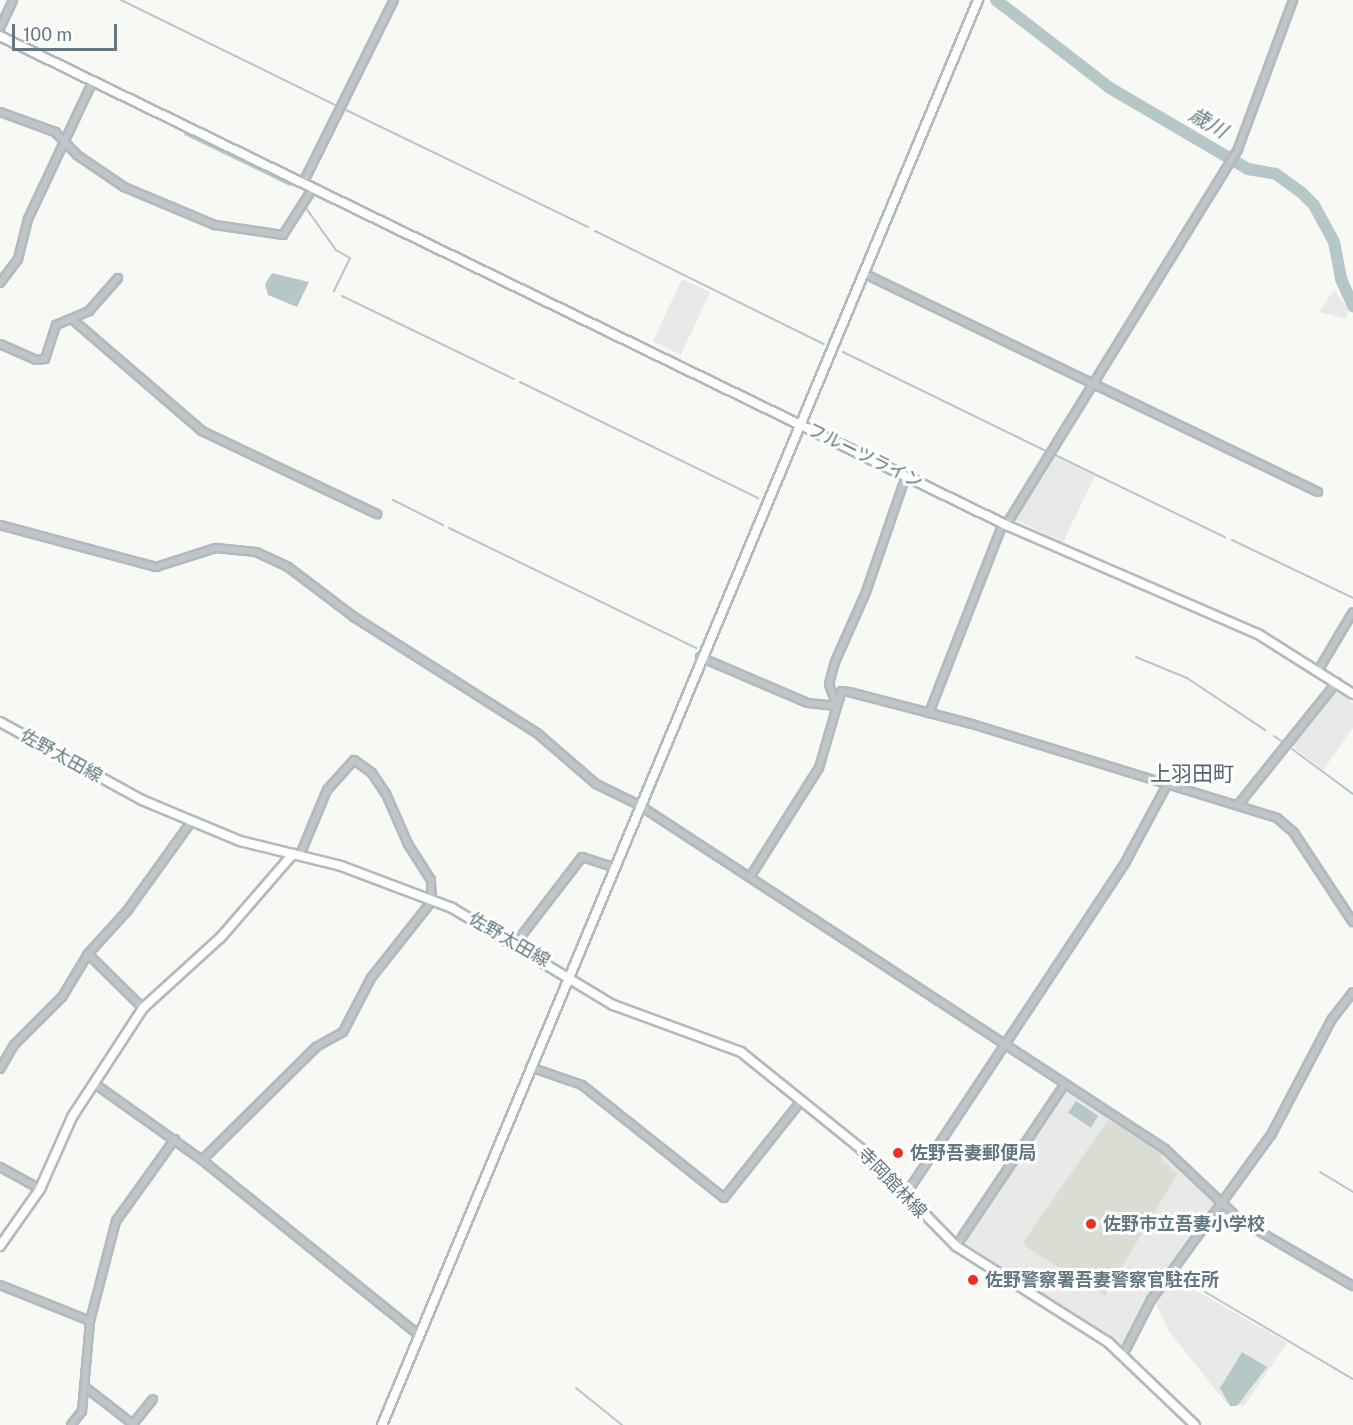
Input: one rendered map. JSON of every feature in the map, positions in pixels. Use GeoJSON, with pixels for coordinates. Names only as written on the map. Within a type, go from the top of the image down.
{"type":"FeatureCollection","features":[{"type":"Feature","properties":{"kind":"street"},"geometry":{"type":"LineString","coordinates":[[0,28],[13,0]]}},
{"type":"Feature","properties":{"kind":"street"},"geometry":{"type":"LineString","coordinates":[[303,183],[394,0]]}},
{"type":"Feature","properties":{"kind":"street"},"geometry":{"type":"LineString","coordinates":[[568,975],[978,0]]}},
{"type":"Feature","properties":{"kind":"street"},"geometry":{"type":"LineString","coordinates":[[930,713],[1004,524],[1236,153],[1293,0]]}},
{"type":"Feature","properties":{"kind":"street","name":"フルーツライン"},"geometry":{"type":"LineString","coordinates":[[0,36],[1004,524],[1240,626],[1319,669],[1353,694]]}},
{"type":"Feature","properties":{"kind":"street"},"geometry":{"type":"LineString","coordinates":[[0,283],[18,259],[24,228],[93,81]]}},
{"type":"Feature","properties":{"kind":"street"},"geometry":{"type":"LineString","coordinates":[[0,112],[55,132],[124,187],[203,220],[243,230],[283,235],[313,188]]}},
{"type":"Feature","properties":{"kind":"street"},"geometry":{"type":"LineString","coordinates":[[863,273],[1318,492]]}},
{"type":"Feature","properties":{"kind":"street"},"geometry":{"type":"LineString","coordinates":[[0,344],[43,360],[56,325],[73,320],[102,300],[118,278]]}},
{"type":"Feature","properties":{"kind":"street"},"geometry":{"type":"LineString","coordinates":[[73,320],[202,431],[377,514]]}},
{"type":"Feature","properties":{"kind":"street"},"geometry":{"type":"LineString","coordinates":[[837,706],[830,684],[835,662],[866,592],[906,476]]}},
{"type":"Feature","properties":{"kind":"street"},"geometry":{"type":"LineString","coordinates":[[0,525],[156,567],[216,548],[256,552],[288,567],[354,617],[537,733],[596,783],[639,805],[1169,1152],[1224,1206],[1353,1286]]}},
{"type":"Feature","properties":{"kind":"street"},"geometry":{"type":"LineString","coordinates":[[1319,669],[1353,612]]}},
{"type":"Feature","properties":{"kind":"street"},"geometry":{"type":"LineString","coordinates":[[700,657],[808,703],[837,706]]}},
{"type":"Feature","properties":{"kind":"street"},"geometry":{"type":"LineString","coordinates":[[1238,805],[1337,682]]}},
{"type":"Feature","properties":{"kind":"street"},"geometry":{"type":"LineString","coordinates":[[750,877],[819,768],[842,691],[930,713],[1168,783],[1238,805],[1289,826],[1353,921]]}},
{"type":"Feature","properties":{"kind":"street","name":"佐野太田線"},"geometry":{"type":"LineString","coordinates":[[0,722],[192,821],[240,841],[296,855],[432,901],[568,975],[382,1425]]}},
{"type":"Feature","properties":{"kind":"street"},"geometry":{"type":"LineString","coordinates":[[0,1246],[40,1189],[66,1128],[144,1008],[221,937],[296,855],[327,790],[354,760],[372,773],[386,794],[431,880],[432,901],[371,978],[343,1032],[316,1047],[202,1160]]}},
{"type":"Feature","properties":{"kind":"street"},"geometry":{"type":"LineString","coordinates":[[906,1194],[1126,861],[1168,783]]}},
{"type":"Feature","properties":{"kind":"street"},"geometry":{"type":"LineString","coordinates":[[0,1069],[14,1045],[62,997],[88,954],[127,911],[192,821]]}},
{"type":"Feature","properties":{"kind":"street"},"geometry":{"type":"LineString","coordinates":[[514,944],[582,857],[613,867]]}},
{"type":"Feature","properties":{"kind":"street"},"geometry":{"type":"LineString","coordinates":[[88,954],[144,1008]]}},
{"type":"Feature","properties":{"kind":"street","name":"寺岡館林線"},"geometry":{"type":"LineString","coordinates":[[568,975],[621,1009],[741,1052],[801,1100],[906,1194],[956,1246],[1123,1354],[1195,1425]]}},
{"type":"Feature","properties":{"kind":"street"},"geometry":{"type":"LineString","coordinates":[[1123,1354],[1151,1300],[1224,1206],[1271,1135],[1332,1019],[1353,992]]}},
{"type":"Feature","properties":{"kind":"street"},"geometry":{"type":"LineString","coordinates":[[530,1067],[582,1085],[724,1198],[801,1100]]}},
{"type":"Feature","properties":{"kind":"street"},"geometry":{"type":"LineString","coordinates":[[95,1084],[202,1160],[419,1335]]}},
{"type":"Feature","properties":{"kind":"street"},"geometry":{"type":"LineString","coordinates":[[956,1246],[1065,1084]]}},
{"type":"Feature","properties":{"kind":"street"},"geometry":{"type":"LineString","coordinates":[[70,1425],[82,1411],[86,1387],[90,1321],[116,1221],[175,1140]]}},
{"type":"Feature","properties":{"kind":"street"},"geometry":{"type":"LineString","coordinates":[[0,1167],[40,1189]]}},
{"type":"Feature","properties":{"kind":"street"},"geometry":{"type":"LineString","coordinates":[[0,1285],[90,1321]]}},
{"type":"Feature","properties":{"kind":"street"},"geometry":{"type":"LineString","coordinates":[[86,1387],[133,1425],[153,1399]]}},
{"type":"Feature","properties":{"kind":"shaded area"},"geometry":{"type":"Polygon","coordinates":[[[272,273],[309,282],[297,307],[268,295],[265,284],[272,273]]]}},
{"type":"Feature","properties":{"kind":"shaded area"},"geometry":{"type":"Polygon","coordinates":[[[682,279],[710,292],[681,355],[653,342],[682,279]]]}},
{"type":"Feature","properties":{"kind":"shaded area"},"geometry":{"type":"Polygon","coordinates":[[[1334,290],[1349,310],[1346,319],[1319,312],[1334,290]]]}},
{"type":"Feature","properties":{"kind":"shaded area"},"geometry":{"type":"Polygon","coordinates":[[[1052,456],[1095,476],[1063,542],[1013,519],[1052,456]]]}},
{"type":"Feature","properties":{"kind":"shaded area"},"geometry":{"type":"Polygon","coordinates":[[[1333,689],[1353,703],[1353,728],[1323,770],[1291,745],[1333,689]]]}},
{"type":"Feature","properties":{"kind":"shaded area","name":"佐野市立吾妻小学校"},"geometry":{"type":"Polygon","coordinates":[[[1065,1089],[1165,1153],[1217,1203],[1149,1293],[1124,1346],[965,1243],[1065,1089]]]}},
{"type":"Feature","properties":{"kind":"shaded area"},"geometry":{"type":"Polygon","coordinates":[[[1076,1101],[1098,1116],[1091,1128],[1068,1113],[1076,1101]]]}},
{"type":"Feature","properties":{"kind":"shaded area"},"geometry":{"type":"Polygon","coordinates":[[[1108,1120],[1164,1154],[1161,1158],[1177,1174],[1105,1296],[1026,1247],[1024,1241],[1108,1120]]]}},
{"type":"Feature","properties":{"kind":"shaded area"},"geometry":{"type":"Polygon","coordinates":[[[1173,1277],[1287,1343],[1244,1406],[1226,1403],[1168,1330],[1154,1300],[1173,1277]]]}},
{"type":"Feature","properties":{"kind":"shaded area"},"geometry":{"type":"Polygon","coordinates":[[[1242,1352],[1267,1367],[1237,1406],[1230,1406],[1220,1388],[1242,1352]]]}},
{"type":"Feature","properties":{"kind":"waterway"},"geometry":{"type":"LineString","coordinates":[[0,19],[9,0]]}},
{"type":"Feature","properties":{"kind":"waterway"},"geometry":{"type":"LineString","coordinates":[[121,0],[337,106]]}},
{"type":"Feature","properties":{"kind":"waterway","name":"歳川"},"geometry":{"type":"LineString","coordinates":[[996,0],[1110,88],[1248,169],[1276,174],[1302,193],[1314,205],[1334,242],[1341,279],[1353,306]]}},
{"type":"Feature","properties":{"kind":"waterway"},"geometry":{"type":"LineString","coordinates":[[346,110],[588,227]]}},
{"type":"Feature","properties":{"kind":"waterway"},"geometry":{"type":"LineString","coordinates":[[185,134],[290,185]]}},
{"type":"Feature","properties":{"kind":"waterway"},"geometry":{"type":"LineString","coordinates":[[306,208],[336,250],[350,258],[334,291]]}},
{"type":"Feature","properties":{"kind":"waterway"},"geometry":{"type":"LineString","coordinates":[[595,231],[824,344]]}},
{"type":"Feature","properties":{"kind":"waterway"},"geometry":{"type":"LineString","coordinates":[[342,296],[514,379]]}},
{"type":"Feature","properties":{"kind":"waterway"},"geometry":{"type":"LineString","coordinates":[[843,352],[1046,451]]}},
{"type":"Feature","properties":{"kind":"waterway"},"geometry":{"type":"LineString","coordinates":[[520,382],[758,498]]}},
{"type":"Feature","properties":{"kind":"waterway"},"geometry":{"type":"LineString","coordinates":[[1055,455],[1225,537]]}},
{"type":"Feature","properties":{"kind":"waterway"},"geometry":{"type":"LineString","coordinates":[[393,500],[443,525]]}},
{"type":"Feature","properties":{"kind":"waterway"},"geometry":{"type":"LineString","coordinates":[[449,528],[696,648]]}},
{"type":"Feature","properties":{"kind":"waterway"},"geometry":{"type":"LineString","coordinates":[[1232,540],[1353,598]]}},
{"type":"Feature","properties":{"kind":"waterway"},"geometry":{"type":"LineString","coordinates":[[1136,657],[1187,678],[1265,730]]}},
{"type":"Feature","properties":{"kind":"waterway"},"geometry":{"type":"LineString","coordinates":[[1274,736],[1283,742]]}},
{"type":"Feature","properties":{"kind":"waterway"},"geometry":{"type":"LineString","coordinates":[[1292,749],[1353,794]]}},
{"type":"Feature","properties":{"kind":"waterway"},"geometry":{"type":"LineString","coordinates":[[1320,1172],[1353,1192]]}},
{"type":"Feature","properties":{"kind":"waterway"},"geometry":{"type":"LineString","coordinates":[[1178,1276],[1353,1379]]}},
{"type":"Feature","properties":{"kind":"waterway"},"geometry":{"type":"LineString","coordinates":[[576,1388],[622,1425]]}},
{"type":"Feature","properties":{"kind":"place","name":"佐野吾妻郵便局"},"geometry":{"type":"Point","coordinates":[898,1153]}},
{"type":"Feature","properties":{"kind":"place","name":"佐野市立吾妻小学校"},"geometry":{"type":"Point","coordinates":[1091,1224]}},
{"type":"Feature","properties":{"kind":"place","name":"佐野警察署吾妻警察官駐在所"},"geometry":{"type":"Point","coordinates":[973,1280]}},
{"type":"Feature","properties":{"kind":"district","name":"上羽田町"},"geometry":{"type":"Point","coordinates":[1192,774]}}]}
